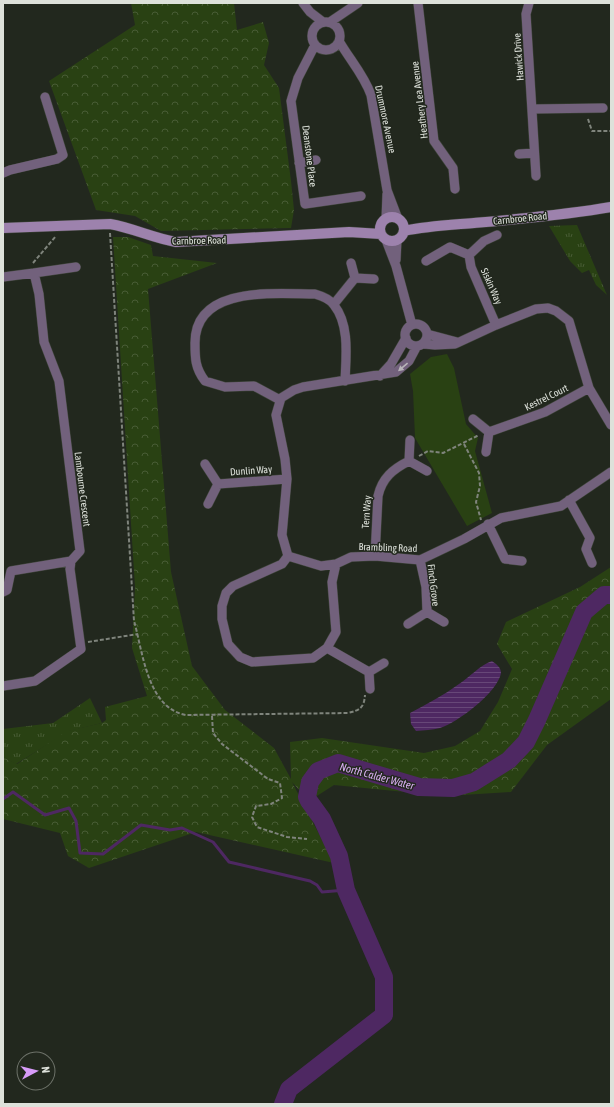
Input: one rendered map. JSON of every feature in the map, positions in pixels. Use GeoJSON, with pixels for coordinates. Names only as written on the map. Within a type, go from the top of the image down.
{"type":"FeatureCollection","features":[{"type":"Feature","properties":{"kind":"street"},"geometry":{"type":"LineString","coordinates":[[303,3],[310,12],[338,29]]}},
{"type":"Feature","properties":{"kind":"street"},"geometry":{"type":"LineString","coordinates":[[314,27],[348,11],[358,3]]}},
{"type":"Feature","properties":{"kind":"street","name":"Heathery Lea Avenue"},"geometry":{"type":"LineString","coordinates":[[418,3],[434,141],[453,168],[455,189]]}},
{"type":"Feature","properties":{"kind":"street","name":"Hawick Drive"},"geometry":{"type":"LineString","coordinates":[[529,3],[526,14],[536,176]]}},
{"type":"Feature","properties":{"kind":"street"},"geometry":{"type":"LineString","coordinates":[[310,12],[314,27],[312,39],[323,48],[339,41],[338,29],[348,11]]}},
{"type":"Feature","properties":{"kind":"street","name":"Drummore Avenue"},"geometry":{"type":"LineString","coordinates":[[339,41],[349,59],[367,83],[371,95],[388,190],[401,224]]}},
{"type":"Feature","properties":{"kind":"street","name":"Deanstone Place"},"geometry":{"type":"LineString","coordinates":[[323,48],[308,57],[298,78],[291,101],[305,204],[361,196]]}},
{"type":"Feature","properties":{"kind":"street","name":"Drummore Avenue"},"geometry":{"type":"LineString","coordinates":[[323,48],[349,59]]}},
{"type":"Feature","properties":{"kind":"street"},"geometry":{"type":"LineString","coordinates":[[3,173],[63,155],[45,97]]}},
{"type":"Feature","properties":{"kind":"street"},"geometry":{"type":"LineString","coordinates":[[533,109],[603,108]]}},
{"type":"Feature","properties":{"kind":"street"},"geometry":{"type":"LineString","coordinates":[[588,109],[588,119]]}},
{"type":"Feature","properties":{"kind":"street"},"geometry":{"type":"LineString","coordinates":[[520,154],[534,153]]}},
{"type":"Feature","properties":{"kind":"street"},"geometry":{"type":"LineString","coordinates":[[299,163],[316,160]]}},
{"type":"Feature","properties":{"kind":"street","name":"Drummore Avenue"},"geometry":{"type":"LineString","coordinates":[[383,229],[388,190]]}},
{"type":"Feature","properties":{"kind":"street","name":"Carnbroe Road"},"geometry":{"type":"LineString","coordinates":[[3,228],[110,224],[124,226],[160,239],[176,242],[383,229],[392,217],[401,224],[428,225],[472,223],[583,212],[611,207]]}},
{"type":"Feature","properties":{"kind":"street"},"geometry":{"type":"LineString","coordinates":[[396,266],[397,240],[402,235],[401,224]]}},
{"type":"Feature","properties":{"kind":"street"},"geometry":{"type":"LineString","coordinates":[[383,229],[397,240]]}},
{"type":"Feature","properties":{"kind":"street"},"geometry":{"type":"LineString","coordinates":[[383,229],[396,266],[412,325]]}},
{"type":"Feature","properties":{"kind":"street"},"geometry":{"type":"LineString","coordinates":[[426,261],[450,247],[469,255],[484,241],[498,235]]}},
{"type":"Feature","properties":{"kind":"street","name":"Siskin Way"},"geometry":{"type":"LineString","coordinates":[[469,255],[471,267],[496,325]]}},
{"type":"Feature","properties":{"kind":"street"},"geometry":{"type":"LineString","coordinates":[[351,263],[355,278]]}},
{"type":"Feature","properties":{"kind":"street"},"geometry":{"type":"LineString","coordinates":[[3,276],[76,267]]}},
{"type":"Feature","properties":{"kind":"street","name":"Lambourne Crescent"},"geometry":{"type":"LineString","coordinates":[[34,273],[39,294],[44,342],[59,381],[80,551],[71,560],[70,569],[81,643]]}},
{"type":"Feature","properties":{"kind":"street"},"geometry":{"type":"LineString","coordinates":[[355,278],[374,279]]}},
{"type":"Feature","properties":{"kind":"street"},"geometry":{"type":"LineString","coordinates":[[334,304],[355,278]]}},
{"type":"Feature","properties":{"kind":"street"},"geometry":{"type":"LineString","coordinates":[[280,400],[254,386],[225,387],[205,380],[196,364],[195,331],[207,311],[222,301],[251,295],[316,294],[334,304],[343,322],[345,335],[345,382]]}},
{"type":"Feature","properties":{"kind":"street"},"geometry":{"type":"LineString","coordinates":[[406,338],[411,345],[445,346],[461,343],[496,325],[542,308],[548,308],[563,315],[570,321],[589,388],[611,425]]}},
{"type":"Feature","properties":{"kind":"street"},"geometry":{"type":"LineString","coordinates":[[412,325],[422,326],[427,334],[461,343]]}},
{"type":"Feature","properties":{"kind":"street"},"geometry":{"type":"LineString","coordinates":[[380,376],[391,364],[406,338],[407,330],[412,325]]}},
{"type":"Feature","properties":{"kind":"street"},"geometry":{"type":"LineString","coordinates":[[336,564],[332,582],[336,632],[327,648],[313,658],[252,662],[240,657],[228,644],[222,619],[222,606],[226,593],[233,586],[282,564],[288,556],[282,534],[287,479],[285,459],[276,415],[280,400],[294,390],[396,372],[409,362],[427,334]]}},
{"type":"Feature","properties":{"kind":"street","name":"Kestrel Court"},"geometry":{"type":"LineString","coordinates":[[489,432],[545,412],[589,388]]}},
{"type":"Feature","properties":{"kind":"street"},"geometry":{"type":"LineString","coordinates":[[473,419],[489,432],[486,452]]}},
{"type":"Feature","properties":{"kind":"street"},"geometry":{"type":"LineString","coordinates":[[410,440],[409,461],[427,471]]}},
{"type":"Feature","properties":{"kind":"street","name":"Tern Way"},"geometry":{"type":"LineString","coordinates":[[375,556],[378,496],[380,488],[384,478],[398,467],[409,461]]}},
{"type":"Feature","properties":{"kind":"street","name":"Dunlin Way"},"geometry":{"type":"LineString","coordinates":[[205,464],[218,484]]}},
{"type":"Feature","properties":{"kind":"street","name":"Brambling Road"},"geometry":{"type":"LineString","coordinates":[[288,556],[322,566],[336,564],[350,557],[375,556],[420,560],[458,542],[501,518],[561,506],[611,472]]}},
{"type":"Feature","properties":{"kind":"street","name":"Dunlin Way"},"geometry":{"type":"LineString","coordinates":[[218,484],[287,479]]}},
{"type":"Feature","properties":{"kind":"street","name":"Dunlin Way"},"geometry":{"type":"LineString","coordinates":[[208,504],[218,484]]}},
{"type":"Feature","properties":{"kind":"street"},"geometry":{"type":"LineString","coordinates":[[569,500],[590,538],[586,549],[592,563]]}},
{"type":"Feature","properties":{"kind":"street"},"geometry":{"type":"LineString","coordinates":[[486,525],[505,559],[522,561]]}},
{"type":"Feature","properties":{"kind":"street"},"geometry":{"type":"LineString","coordinates":[[3,592],[7,590],[7,568],[71,560]]}},
{"type":"Feature","properties":{"kind":"street","name":"Finch Grove"},"geometry":{"type":"LineString","coordinates":[[420,560],[426,587],[427,612]]}},
{"type":"Feature","properties":{"kind":"street","name":"Finch Grove"},"geometry":{"type":"LineString","coordinates":[[427,612],[444,622]]}},
{"type":"Feature","properties":{"kind":"street","name":"Finch Grove"},"geometry":{"type":"LineString","coordinates":[[408,624],[427,612]]}},
{"type":"Feature","properties":{"kind":"street"},"geometry":{"type":"LineString","coordinates":[[3,686],[28,683],[39,679],[81,648],[81,643]]}},
{"type":"Feature","properties":{"kind":"street"},"geometry":{"type":"LineString","coordinates":[[327,648],[369,672]]}},
{"type":"Feature","properties":{"kind":"street"},"geometry":{"type":"LineString","coordinates":[[369,672],[384,663]]}},
{"type":"Feature","properties":{"kind":"street"},"geometry":{"type":"LineString","coordinates":[[369,672],[370,689]]}},
{"type":"Feature","properties":{"kind":"path"},"geometry":{"type":"LineString","coordinates":[[588,119],[592,131],[611,131]]}},
{"type":"Feature","properties":{"kind":"path"},"geometry":{"type":"LineString","coordinates":[[110,224],[134,621],[146,667],[154,688],[163,703],[175,713],[212,716],[348,712],[360,710],[364,705],[365,689],[370,689]]}},
{"type":"Feature","properties":{"kind":"path"},"geometry":{"type":"LineString","coordinates":[[23,274],[55,239],[60,226]]}},
{"type":"Feature","properties":{"kind":"path"},"geometry":{"type":"LineString","coordinates":[[409,461],[428,451],[443,452],[464,444],[480,434],[489,432]]}},
{"type":"Feature","properties":{"kind":"path"},"geometry":{"type":"LineString","coordinates":[[464,444],[479,473],[480,486],[476,502],[486,525]]}},
{"type":"Feature","properties":{"kind":"path"},"geometry":{"type":"LineString","coordinates":[[81,643],[138,634]]}},
{"type":"Feature","properties":{"kind":"path"},"geometry":{"type":"LineString","coordinates":[[212,716],[213,733],[222,744],[268,779],[280,783],[282,798],[271,804],[256,806],[252,817],[257,826],[287,837],[306,839]]}},
{"type":"Feature","properties":{"kind":"green space"},"geometry":{"type":"Polygon","coordinates":[[[131,3],[234,3],[237,30],[263,22],[269,43],[264,65],[279,88],[294,210],[291,228],[161,231],[135,216],[96,210],[49,81],[135,25],[131,3]]]}},
{"type":"Feature","properties":{"kind":"green space"},"geometry":{"type":"Polygon","coordinates":[[[577,225],[607,295],[596,285],[589,270],[582,273],[570,261],[549,226],[577,225]]]}},
{"type":"Feature","properties":{"kind":"green space"},"geometry":{"type":"Polygon","coordinates":[[[113,237],[128,237],[151,245],[153,256],[217,263],[148,289],[171,572],[192,666],[225,710],[274,748],[291,779],[290,742],[322,738],[424,753],[455,746],[480,731],[498,702],[512,669],[497,644],[506,622],[580,587],[611,567],[611,699],[547,745],[511,792],[446,796],[334,785],[309,801],[292,782],[334,863],[196,832],[89,868],[68,856],[60,833],[3,819],[3,757],[17,764],[67,731],[102,723],[106,720],[105,707],[147,696],[132,648],[135,587],[113,237]]]}},
{"type":"Feature","properties":{"kind":"green space"},"geometry":{"type":"Polygon","coordinates":[[[447,354],[454,368],[466,424],[478,438],[475,451],[492,513],[467,526],[415,438],[413,391],[410,374],[431,357],[447,354]]]}},
{"type":"Feature","properties":{"kind":"green space"},"geometry":{"type":"Polygon","coordinates":[[[90,698],[102,723],[69,731],[16,764],[3,757],[3,729],[53,723],[90,698]]]}},
{"type":"Feature","properties":{"kind":"shaded area"},"geometry":{"type":"Polygon","coordinates":[[[492,661],[499,667],[501,673],[493,689],[476,706],[456,720],[440,728],[416,731],[411,724],[410,713],[447,692],[479,668],[492,661]]]}},
{"type":"Feature","properties":{"kind":"waterway","name":"North Calder Water"},"geometry":{"type":"LineString","coordinates":[[283,1104],[289,1089],[384,1015],[384,977],[346,890],[339,856],[322,819],[307,797],[310,782],[318,771],[338,763],[419,787],[453,788],[474,782],[509,760],[526,742],[584,612],[604,595],[611,595]]}},
{"type":"Feature","properties":{"kind":"waterway"},"geometry":{"type":"LineString","coordinates":[[3,799],[13,792],[45,815],[69,808],[76,821],[80,853],[103,854],[141,825],[170,830],[182,828],[213,842],[229,862],[310,881],[317,885],[322,892],[346,890]]}}]}
